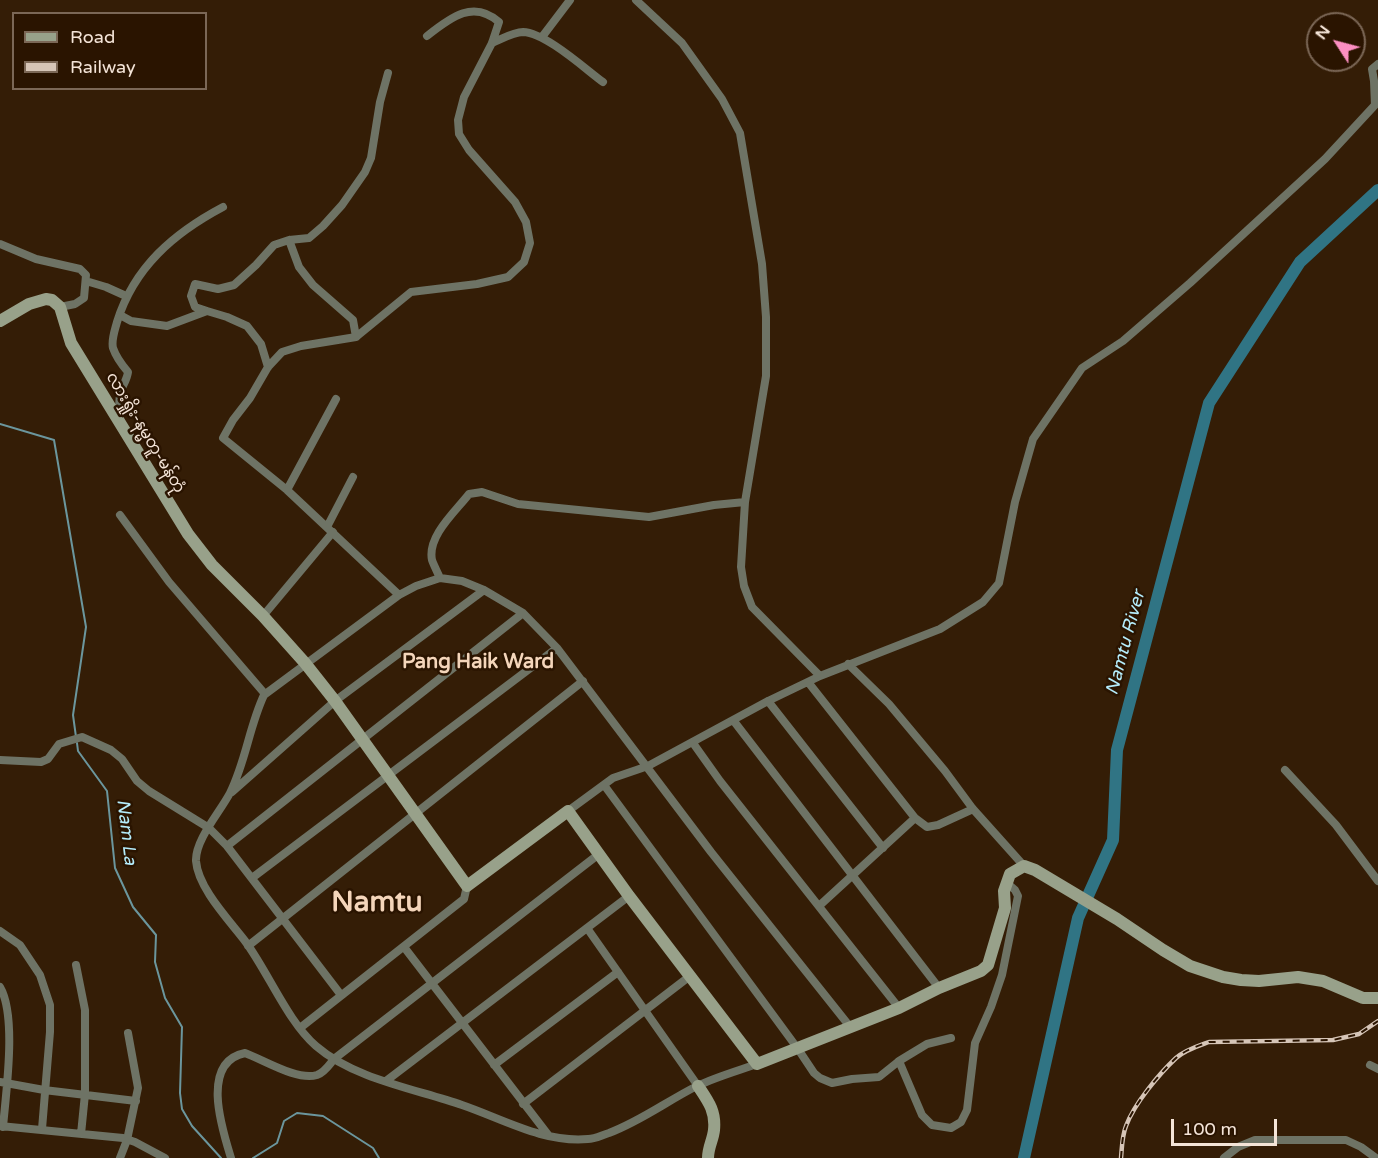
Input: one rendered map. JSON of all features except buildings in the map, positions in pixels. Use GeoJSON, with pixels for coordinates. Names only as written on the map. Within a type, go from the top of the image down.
{"type":"FeatureCollection","features":[{"type":"Feature","properties":{"kind":"main road"},"geometry":{"type":"LineString","coordinates":[[0,321],[37,301],[52,300],[60,307]]}},
{"type":"Feature","properties":{"kind":"main road","name":"လားရှိုး-နမ္မတူ-မန်တုံ"},"geometry":{"type":"LineString","coordinates":[[60,307],[71,343],[188,534],[212,565],[263,616],[305,663],[416,813],[466,886]]}},
{"type":"Feature","properties":{"kind":"main road"},"geometry":{"type":"LineString","coordinates":[[466,886],[568,811],[629,896],[757,1064],[899,1008],[988,965],[1005,908],[1006,883],[1010,874],[1029,868],[1117,919],[1191,966],[1223,977],[1258,981],[1298,977],[1323,981],[1363,998],[1378,998]]}},
{"type":"Feature","properties":{"kind":"main road"},"geometry":{"type":"LineString","coordinates":[[698,1086],[714,1108],[714,1132],[708,1146],[708,1158]]}},
{"type":"Feature","properties":{"kind":"street"},"geometry":{"type":"LineString","coordinates":[[542,37],[570,0]]}},
{"type":"Feature","properties":{"kind":"street"},"geometry":{"type":"LineString","coordinates":[[636,0],[682,43],[722,99],[740,133],[760,252],[766,317],[766,376],[745,502],[741,567],[744,586],[752,607],[820,676]]}},
{"type":"Feature","properties":{"kind":"street"},"geometry":{"type":"LineString","coordinates":[[399,595],[287,490],[224,438],[232,420],[250,398],[268,367],[282,352],[301,346],[356,337],[411,292],[477,284],[508,277],[524,262],[530,243],[526,222],[515,202],[469,150],[459,134],[458,120],[464,97],[492,43],[499,22],[491,9],[479,2],[470,3],[451,14],[427,36]]}},
{"type":"Feature","properties":{"kind":"street"},"geometry":{"type":"LineString","coordinates":[[492,43],[514,33],[524,32],[542,37],[603,82]]}},
{"type":"Feature","properties":{"kind":"street"},"geometry":{"type":"LineString","coordinates":[[568,811],[613,778],[648,766],[808,681],[940,629],[983,602],[999,583],[1015,502],[1032,439],[1082,368],[1122,341],[1190,283],[1324,159],[1375,105],[1371,69],[1378,64]]}},
{"type":"Feature","properties":{"kind":"street"},"geometry":{"type":"LineString","coordinates":[[268,367],[261,344],[247,326],[195,307],[191,296],[195,284],[218,289],[234,285],[274,244],[309,238],[324,226],[365,172],[371,158],[380,102],[388,73]]}},
{"type":"Feature","properties":{"kind":"street"},"geometry":{"type":"LineString","coordinates":[[118,421],[121,401],[119,394],[127,382],[128,372],[113,347],[114,334],[126,296],[141,273],[165,246],[193,222],[223,207]]}},
{"type":"Feature","properties":{"kind":"street"},"geometry":{"type":"LineString","coordinates":[[289,240],[298,267],[313,285],[353,320],[356,337]]}},
{"type":"Feature","properties":{"kind":"street"},"geometry":{"type":"LineString","coordinates":[[0,244],[36,259],[80,269],[86,276],[84,298],[75,304],[60,307]]}},
{"type":"Feature","properties":{"kind":"street"},"geometry":{"type":"LineString","coordinates":[[86,281],[126,296]]}},
{"type":"Feature","properties":{"kind":"street"},"geometry":{"type":"LineString","coordinates":[[120,315],[130,321],[167,326],[207,311]]}},
{"type":"Feature","properties":{"kind":"street"},"geometry":{"type":"LineString","coordinates":[[287,490],[336,399]]}},
{"type":"Feature","properties":{"kind":"street"},"geometry":{"type":"LineString","coordinates":[[263,616],[330,529],[353,477]]}},
{"type":"Feature","properties":{"kind":"street"},"geometry":{"type":"LineString","coordinates":[[440,578],[432,559],[433,546],[439,532],[469,494],[482,492],[518,504],[649,517],[714,504],[745,502]]}},
{"type":"Feature","properties":{"kind":"street"},"geometry":{"type":"LineString","coordinates":[[120,515],[170,582],[265,694]]}},
{"type":"Feature","properties":{"kind":"street"},"geometry":{"type":"LineString","coordinates":[[757,1064],[698,1086],[641,1119],[591,1139],[570,1140],[549,1136],[373,1077],[334,1059],[315,1046],[300,1028],[248,946],[206,890],[196,862],[198,846],[229,794],[244,761],[255,714],[265,694],[399,595],[416,586],[440,578],[462,580],[484,590],[523,613],[557,648],[711,852],[851,1028]]}},
{"type":"Feature","properties":{"kind":"street"},"geometry":{"type":"LineString","coordinates":[[229,794],[335,701],[484,590]]}},
{"type":"Feature","properties":{"kind":"street"},"geometry":{"type":"LineString","coordinates":[[227,846],[523,613]]}},
{"type":"Feature","properties":{"kind":"street"},"geometry":{"type":"LineString","coordinates":[[252,878],[557,648]]}},
{"type":"Feature","properties":{"kind":"street"},"geometry":{"type":"LineString","coordinates":[[848,664],[889,704],[945,771],[973,809],[1029,868]]}},
{"type":"Feature","properties":{"kind":"street"},"geometry":{"type":"LineString","coordinates":[[248,946],[583,681]]}},
{"type":"Feature","properties":{"kind":"street"},"geometry":{"type":"LineString","coordinates":[[808,681],[915,818],[927,827],[938,825],[973,809]]}},
{"type":"Feature","properties":{"kind":"street"},"geometry":{"type":"LineString","coordinates":[[768,701],[883,848]]}},
{"type":"Feature","properties":{"kind":"street"},"geometry":{"type":"LineString","coordinates":[[733,720],[939,988]]}},
{"type":"Feature","properties":{"kind":"street"},"geometry":{"type":"LineString","coordinates":[[0,760],[41,762],[48,759],[59,744],[81,738],[111,750],[122,759],[137,781],[149,791],[209,828],[227,846],[341,994]]}},
{"type":"Feature","properties":{"kind":"street"},"geometry":{"type":"LineString","coordinates":[[693,743],[720,781],[899,1008]]}},
{"type":"Feature","properties":{"kind":"street"},"geometry":{"type":"LineString","coordinates":[[1285,770],[1336,825],[1378,881]]}},
{"type":"Feature","properties":{"kind":"street"},"geometry":{"type":"LineString","coordinates":[[604,785],[814,1073],[820,1078],[832,1083],[879,1077],[899,1061],[927,1044],[951,1038]]}},
{"type":"Feature","properties":{"kind":"street"},"geometry":{"type":"LineString","coordinates":[[819,906],[915,818]]}},
{"type":"Feature","properties":{"kind":"street"},"geometry":{"type":"LineString","coordinates":[[231,1156],[218,1109],[222,1068],[229,1061],[245,1053],[296,1074],[315,1076],[323,1072],[334,1059],[599,854]]}},
{"type":"Feature","properties":{"kind":"street"},"geometry":{"type":"LineString","coordinates":[[899,1061],[922,1114],[932,1125],[951,1128],[961,1122],[967,1110],[975,1043],[988,1016],[1002,975],[1016,911],[1015,890],[1006,883]]}},
{"type":"Feature","properties":{"kind":"street"},"geometry":{"type":"LineString","coordinates":[[300,1028],[464,899],[466,886]]}},
{"type":"Feature","properties":{"kind":"street"},"geometry":{"type":"LineString","coordinates":[[386,1081],[629,896]]}},
{"type":"Feature","properties":{"kind":"street"},"geometry":{"type":"LineString","coordinates":[[586,928],[698,1086]]}},
{"type":"Feature","properties":{"kind":"street"},"geometry":{"type":"LineString","coordinates":[[0,931],[20,945],[40,975],[50,1005],[42,1129]]}},
{"type":"Feature","properties":{"kind":"street"},"geometry":{"type":"LineString","coordinates":[[404,947],[549,1136]]}},
{"type":"Feature","properties":{"kind":"street"},"geometry":{"type":"LineString","coordinates":[[76,965],[85,1010],[85,1094],[81,1134]]}},
{"type":"Feature","properties":{"kind":"street"},"geometry":{"type":"LineString","coordinates":[[494,1065],[618,972]]}},
{"type":"Feature","properties":{"kind":"street"},"geometry":{"type":"LineString","coordinates":[[524,1104],[690,976]]}},
{"type":"Feature","properties":{"kind":"street"},"geometry":{"type":"LineString","coordinates":[[0,987],[7,1013],[9,1042],[3,1083],[2,1126],[128,1140],[165,1158]]}},
{"type":"Feature","properties":{"kind":"street"},"geometry":{"type":"LineString","coordinates":[[120,1158],[128,1140],[136,1101],[137,1079],[128,1033]]}},
{"type":"Feature","properties":{"kind":"street"},"geometry":{"type":"LineString","coordinates":[[3,1083],[136,1101]]}},
{"type":"Feature","properties":{"kind":"street"},"geometry":{"type":"LineString","coordinates":[[1224,1158],[1238,1147],[1255,1140],[1346,1140],[1376,1158]]}},
{"type":"Feature","properties":{"kind":"waterway","name":"Namtu River"},"geometry":{"type":"LineString","coordinates":[[1024,1158],[1078,918],[1113,840],[1117,750],[1209,403],[1300,262],[1378,190]]}},
{"type":"Feature","properties":{"kind":"waterway","name":"Nam La"},"geometry":{"type":"LineString","coordinates":[[0,424],[54,440],[86,627],[73,715],[76,737]]}},
{"type":"Feature","properties":{"kind":"waterway","name":"Nam La"},"geometry":{"type":"LineString","coordinates":[[77,743],[78,751],[107,791],[115,868],[133,907],[156,935],[155,962],[165,998],[182,1027],[180,1093],[182,1109],[192,1126],[221,1158]]}},
{"type":"Feature","properties":{"kind":"waterway","name":"Nam La"},"geometry":{"type":"LineString","coordinates":[[253,1158],[277,1143],[284,1121],[297,1113],[323,1116],[373,1148],[379,1158]]}},
{"type":"Feature","properties":{"kind":"railway"},"geometry":{"type":"LineString","coordinates":[[1121,1158],[1125,1130],[1135,1108],[1162,1072],[1187,1050],[1209,1042],[1333,1040],[1359,1034],[1378,1021]]}},
{"type":"Feature","properties":{"kind":"district","name":"Pang Haik Ward"},"geometry":{"type":"Point","coordinates":[478,663]}},
{"type":"Feature","properties":{"kind":"district","name":"Namtu"},"geometry":{"type":"Point","coordinates":[377,904]}}]}
